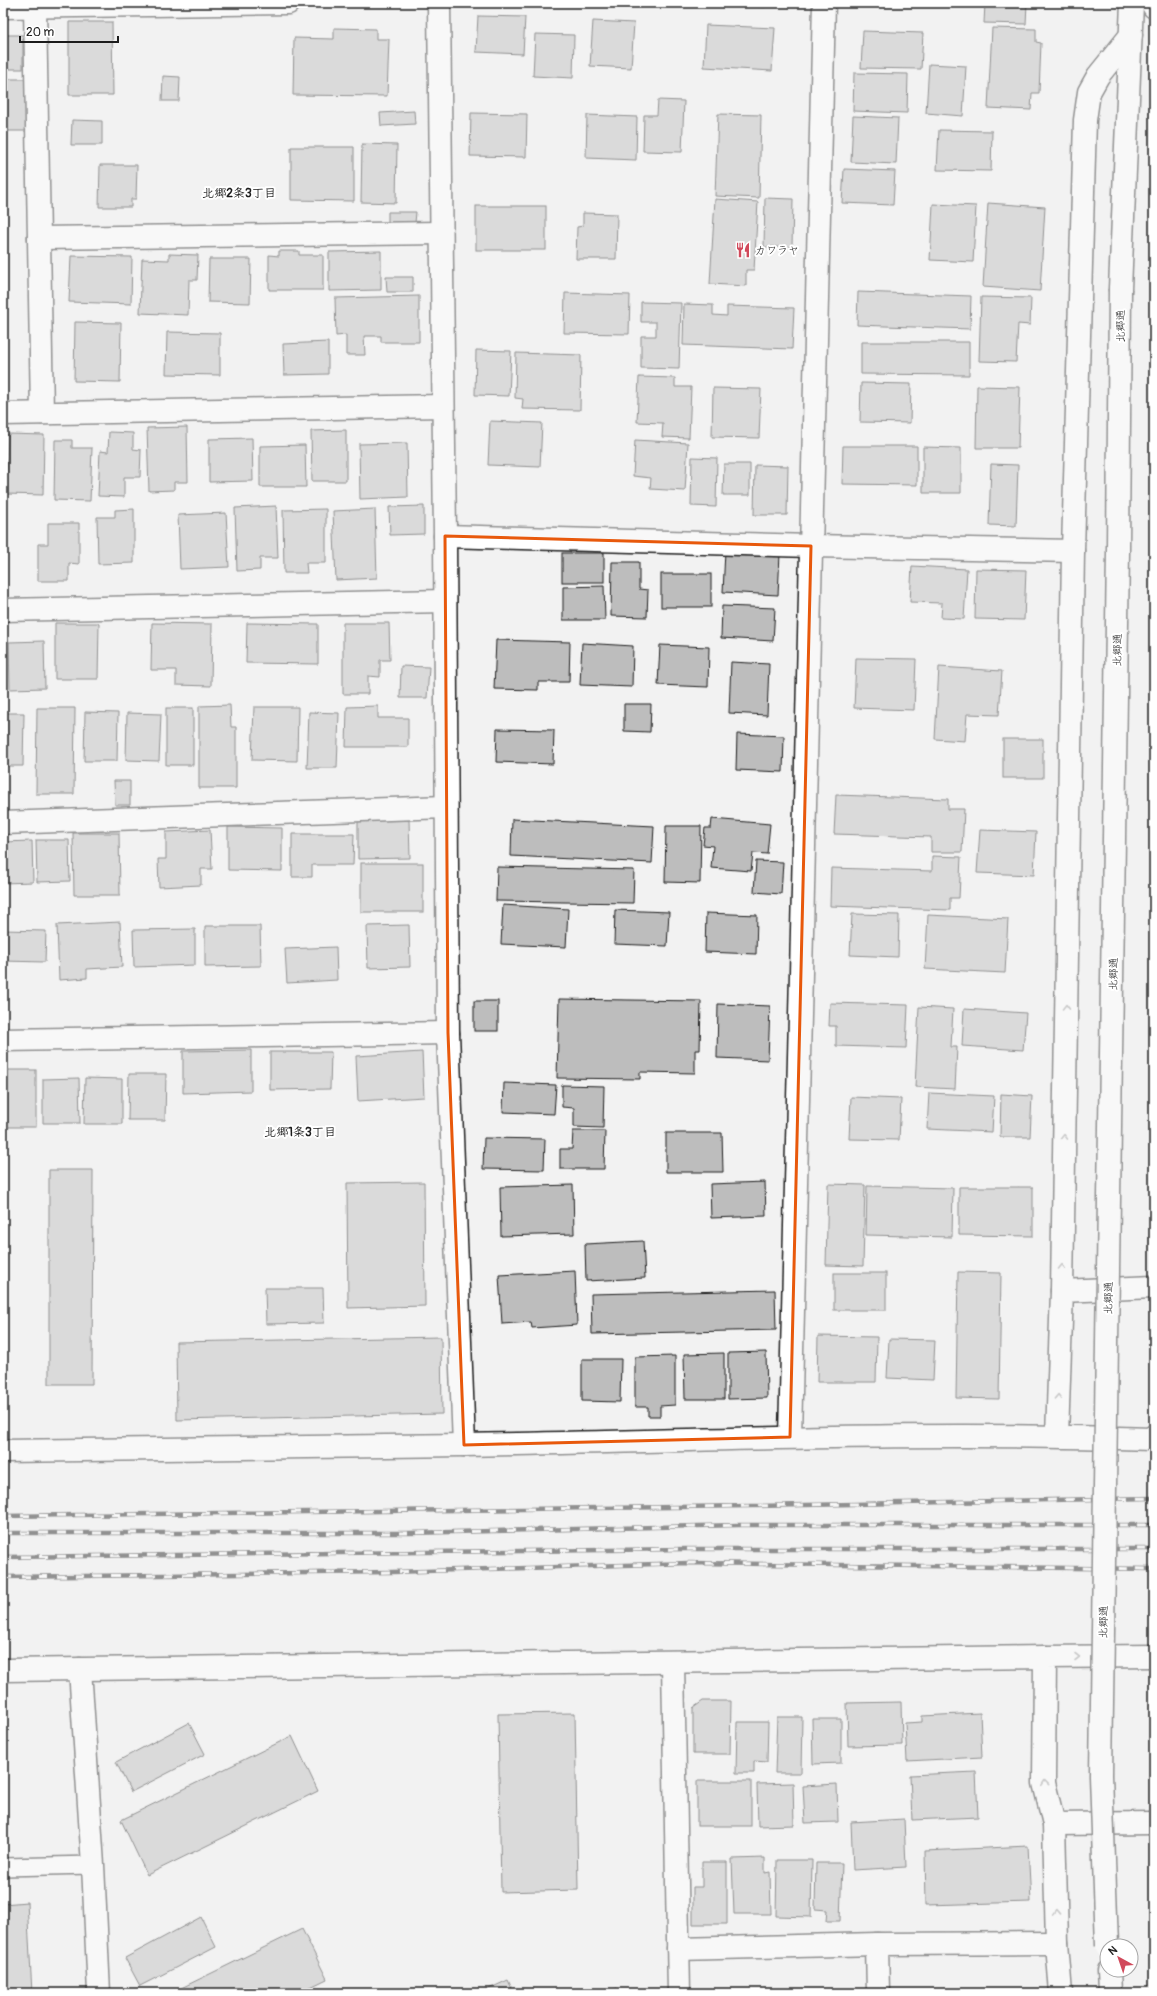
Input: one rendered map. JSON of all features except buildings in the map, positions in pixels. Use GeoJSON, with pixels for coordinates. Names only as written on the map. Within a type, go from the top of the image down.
{"type":"FeatureCollection","features":[{"type":"Feature","properties":{"kind":"street"},"geometry":{"type":"LineString","coordinates":[[3,7],[288,3]]}},
{"type":"Feature","properties":{"kind":"street"},"geometry":{"type":"LineString","coordinates":[[439,3],[444,406],[448,1033],[464,1445]]}},
{"type":"Feature","properties":{"kind":"street"},"geometry":{"type":"LineString","coordinates":[[790,1437],[824,3]]}},
{"type":"Feature","properties":{"kind":"street","name":"北郷通"},"geometry":{"type":"LineString","coordinates":[[1108,1938],[1101,1775],[1118,543],[1120,289],[1132,3]]}},
{"type":"Feature","properties":{"kind":"street"},"geometry":{"type":"LineString","coordinates":[[1152,3],[1154,7]]}},
{"type":"Feature","properties":{"kind":"street"},"geometry":{"type":"LineString","coordinates":[[35,7],[42,413]]}},
{"type":"Feature","properties":{"kind":"street"},"geometry":{"type":"LineString","coordinates":[[1057,1436],[1062,1291],[1073,551],[1085,120],[1089,92],[1098,76],[1130,35]]}},
{"type":"Feature","properties":{"kind":"street"},"geometry":{"type":"LineString","coordinates":[[39,238],[441,233]]}},
{"type":"Feature","properties":{"kind":"street"},"geometry":{"type":"LineString","coordinates":[[3,414],[444,406]]}},
{"type":"Feature","properties":{"kind":"street"},"geometry":{"type":"LineString","coordinates":[[445,536],[811,546],[1073,551]]}},
{"type":"Feature","properties":{"kind":"street"},"geometry":{"type":"LineString","coordinates":[[3,610],[445,601]]}},
{"type":"Feature","properties":{"kind":"street"},"geometry":{"type":"LineString","coordinates":[[3,823],[446,807]]}},
{"type":"Feature","properties":{"kind":"street"},"geometry":{"type":"LineString","coordinates":[[3,1040],[448,1033]]}},
{"type":"Feature","properties":{"kind":"street"},"geometry":{"type":"LineString","coordinates":[[1062,1291],[1154,1287]]}},
{"type":"Feature","properties":{"kind":"street"},"geometry":{"type":"LineString","coordinates":[[3,1451],[464,1445],[790,1437],[1057,1436],[1151,1439],[1154,1436]]}},
{"type":"Feature","properties":{"kind":"street"},"geometry":{"type":"LineString","coordinates":[[3,1670],[1154,1656]]}},
{"type":"Feature","properties":{"kind":"street"},"geometry":{"type":"LineString","coordinates":[[1045,1657],[1044,1783],[1054,1824],[1057,1943],[1061,1993]]}},
{"type":"Feature","properties":{"kind":"street"},"geometry":{"type":"LineString","coordinates":[[673,1663],[679,1993]]}},
{"type":"Feature","properties":{"kind":"street"},"geometry":{"type":"LineString","coordinates":[[80,1669],[93,1865],[99,1993]]}},
{"type":"Feature","properties":{"kind":"street"},"geometry":{"type":"LineString","coordinates":[[1054,1824],[1154,1823]]}},
{"type":"Feature","properties":{"kind":"street"},"geometry":{"type":"LineString","coordinates":[[678,1949],[877,1944],[1057,1943]]}},
{"type":"Feature","properties":{"kind":"street"},"geometry":{"type":"LineString","coordinates":[[877,1944],[878,1993]]}},
{"type":"Feature","properties":{"kind":"street"},"geometry":{"type":"LineString","coordinates":[[1109,1978],[1110,1993]]}},
{"type":"Feature","properties":{"kind":"lane"},"geometry":{"type":"LineString","coordinates":[[3,1867],[93,1865]]}},
{"type":"Feature","properties":{"kind":"highlighted area"},"geometry":{"type":"Polygon","coordinates":[[[445,536],[811,546],[790,1437],[464,1445],[448,1033],[445,536]]]}},
{"type":"Feature","properties":{"kind":"railway"},"geometry":{"type":"LineString","coordinates":[[3,1516],[752,1506],[1154,1498]]}},
{"type":"Feature","properties":{"kind":"railway"},"geometry":{"type":"LineString","coordinates":[[3,1533],[409,1533],[739,1525],[1154,1525]]}},
{"type":"Feature","properties":{"kind":"railway"},"geometry":{"type":"LineString","coordinates":[[3,1557],[687,1549],[1154,1549]]}},
{"type":"Feature","properties":{"kind":"railway"},"geometry":{"type":"LineString","coordinates":[[3,1577],[392,1572],[689,1563],[1154,1569]]}},
{"type":"Feature","properties":{"kind":"place","name":"カワラヤ"},"geometry":{"type":"Point","coordinates":[743,250]}},
{"type":"Feature","properties":{"kind":"district","name":"北郷2条3丁目"},"geometry":{"type":"Point","coordinates":[239,193]}},
{"type":"Feature","properties":{"kind":"district","name":"北郷1条3丁目"},"geometry":{"type":"Point","coordinates":[300,1132]}}]}
